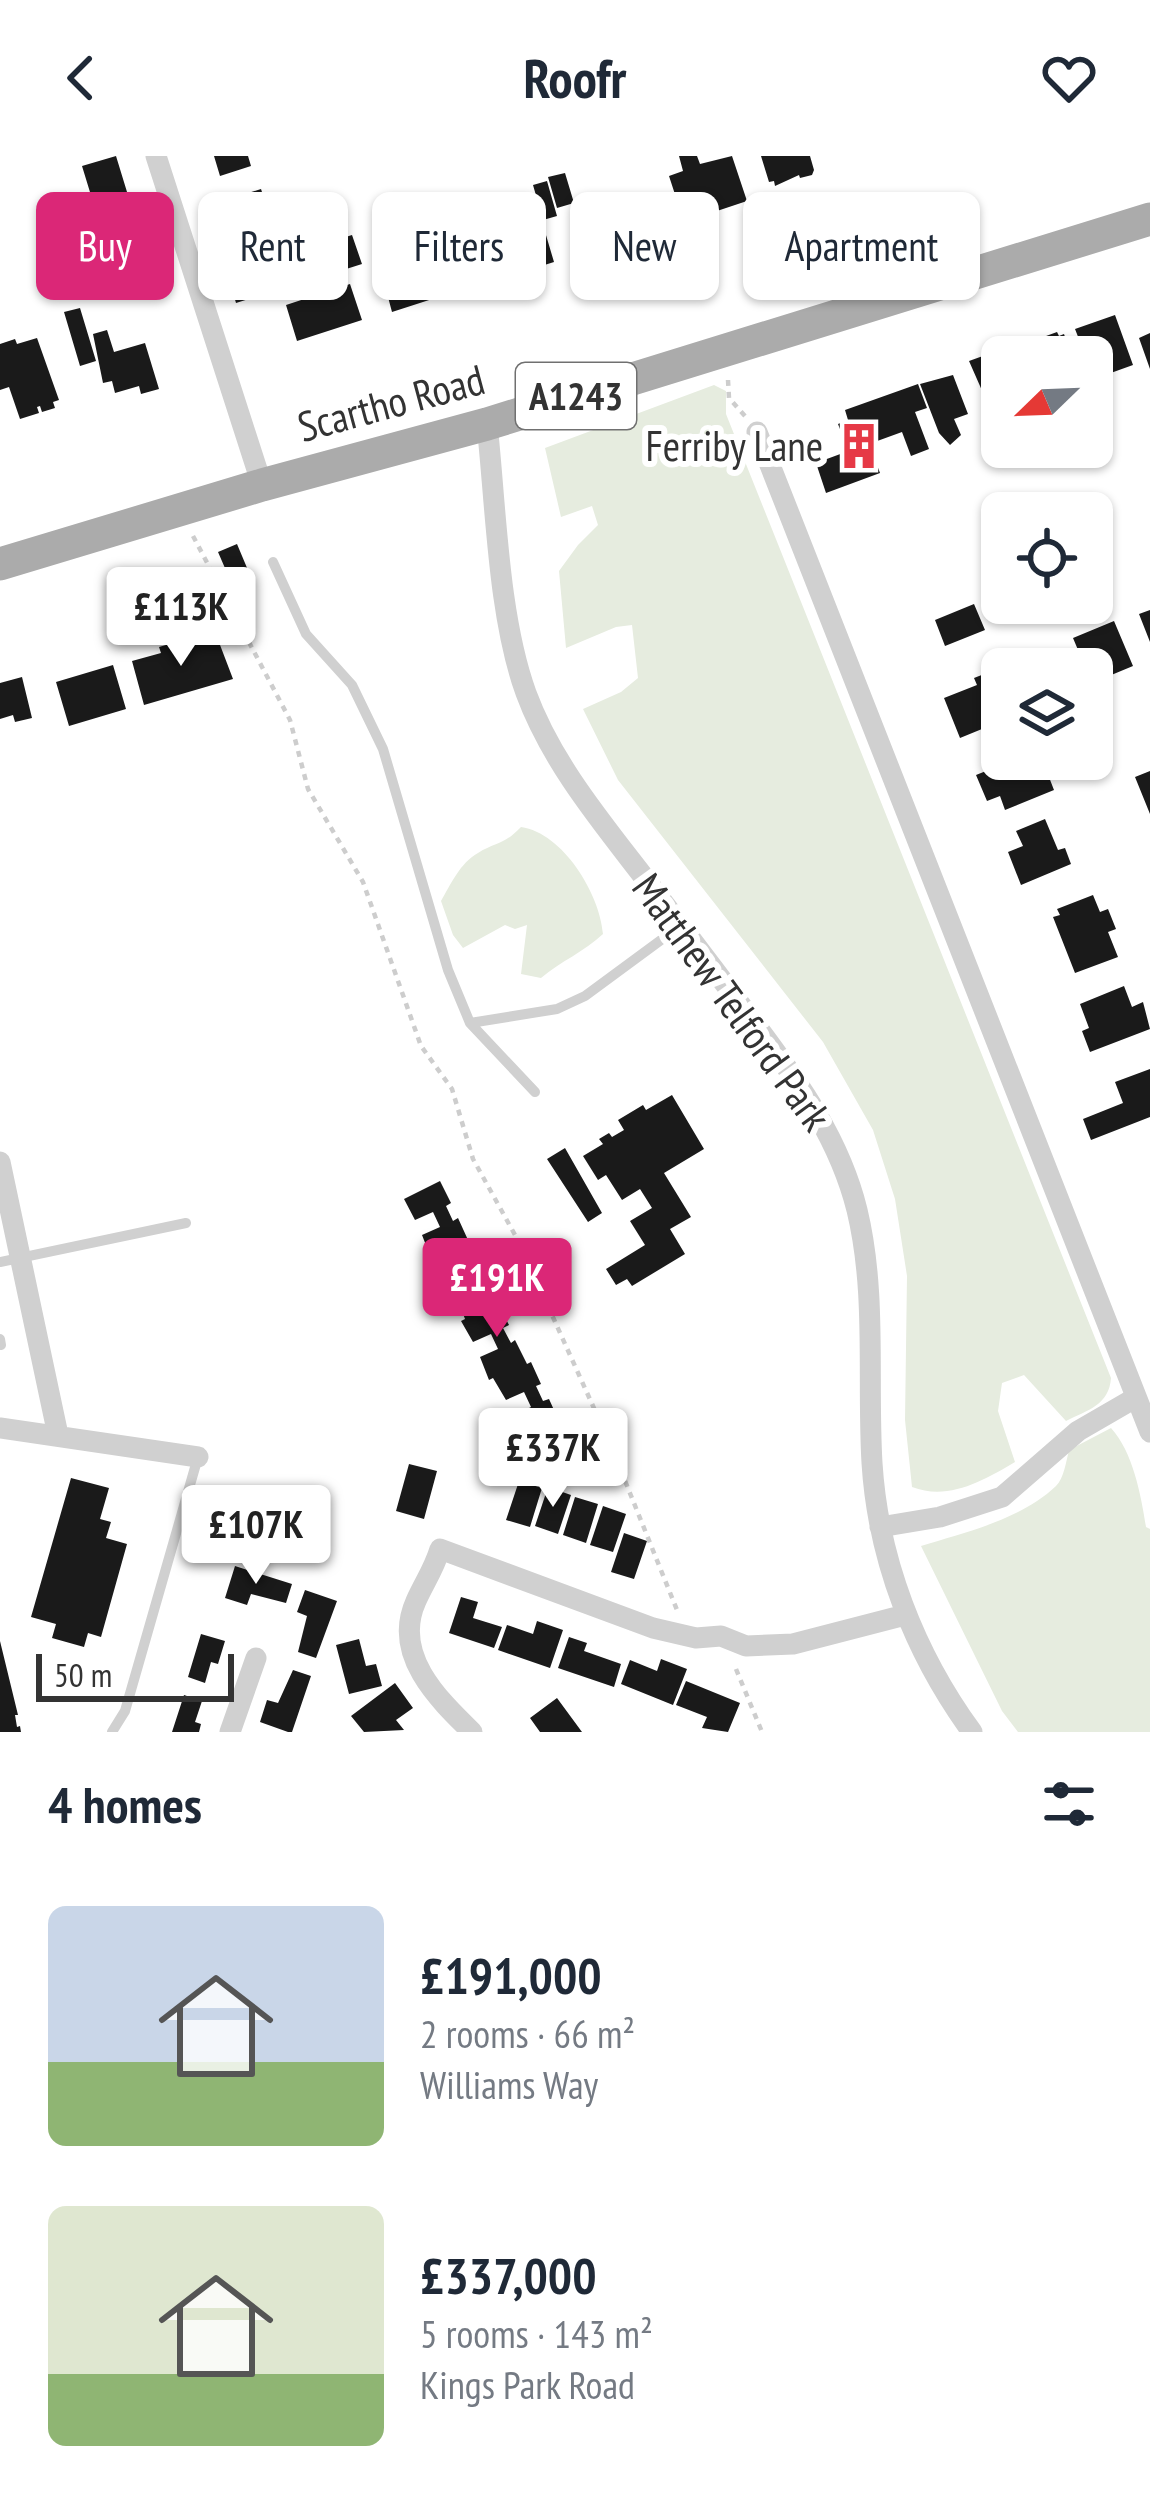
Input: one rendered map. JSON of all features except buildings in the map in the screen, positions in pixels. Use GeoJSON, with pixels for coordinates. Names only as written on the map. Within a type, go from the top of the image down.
{"type":"FeatureCollection","features":[{"type":"Feature","properties":{"kind":"main road","name":"Scartho Road"},"geometry":{"type":"LineString","coordinates":[[0,564],[262,485],[488,424],[1150,219]]}},
{"type":"Feature","properties":{"kind":"street"},"geometry":{"type":"LineString","coordinates":[[156,156],[262,485]]}},
{"type":"Feature","properties":{"kind":"street","name":"Matthew Telford Park"},"geometry":{"type":"LineString","coordinates":[[488,424],[510,631],[526,693],[554,752],[592,810],[803,1088],[832,1142],[857,1210],[869,1295],[872,1465],[880,1527],[905,1615],[972,1732]]}},
{"type":"Feature","properties":{"kind":"street"},"geometry":{"type":"LineString","coordinates":[[758,432],[1150,1432]]}},
{"type":"Feature","properties":{"kind":"street"},"geometry":{"type":"LineString","coordinates":[[0,1162],[10,1259],[58,1435]]}},
{"type":"Feature","properties":{"kind":"street"},"geometry":{"type":"LineString","coordinates":[[880,1527],[940,1517],[1002,1497],[1078,1431],[1135,1398]]}},
{"type":"Feature","properties":{"kind":"street"},"geometry":{"type":"LineString","coordinates":[[0,1428],[199,1457]]}},
{"type":"Feature","properties":{"kind":"street"},"geometry":{"type":"LineString","coordinates":[[472,1732],[418,1671],[408,1641],[414,1604],[433,1574],[440,1549],[653,1628],[688,1636],[722,1636],[746,1646],[793,1644],[905,1615]]}},
{"type":"Feature","properties":{"kind":"street"},"geometry":{"type":"LineString","coordinates":[[230,1732],[256,1658]]}},
{"type":"Feature","properties":{"kind":"lane"},"geometry":{"type":"LineString","coordinates":[[273,562],[306,634],[352,686],[383,749],[448,970],[470,1023],[535,1093]]}},
{"type":"Feature","properties":{"kind":"lane"},"geometry":{"type":"LineString","coordinates":[[470,1023],[556,1009],[585,996],[681,926]]}},
{"type":"Feature","properties":{"kind":"lane"},"geometry":{"type":"LineString","coordinates":[[10,1259],[186,1222]]}},
{"type":"Feature","properties":{"kind":"lane"},"geometry":{"type":"LineString","coordinates":[[112,1732],[125,1711],[199,1457]]}},
{"type":"Feature","properties":{"kind":"path"},"geometry":{"type":"LineString","coordinates":[[727,350],[729,398],[758,432]]}},
{"type":"Feature","properties":{"kind":"path"},"geometry":{"type":"LineString","coordinates":[[179,510],[290,720],[308,789],[363,882],[421,1046],[452,1089],[473,1159],[529,1264],[611,1446],[688,1636]]}},
{"type":"Feature","properties":{"kind":"path"},"geometry":{"type":"LineString","coordinates":[[722,1636],[762,1732]]}},
{"type":"Feature","properties":{"kind":"shaded area"},"geometry":{"type":"Polygon","coordinates":[[[714,385],[726,391],[726,414],[1111,1378],[1102,1401],[1066,1421],[1024,1375],[1002,1383],[998,1411],[1015,1462],[952,1490],[912,1487],[905,1420],[907,1276],[895,1199],[873,1130],[823,1042],[618,780],[583,709],[621,692],[638,678],[632,625],[566,648],[559,571],[598,525],[592,506],[561,517],[545,448],[714,385]]]}},
{"type":"Feature","properties":{"kind":"shaded area"},"geometry":{"type":"Polygon","coordinates":[[[521,827],[551,841],[577,868],[595,901],[603,934],[541,978],[521,974],[527,925],[515,929],[505,925],[463,948],[441,901],[466,862],[521,827]]]}},
{"type":"Feature","properties":{"kind":"shaded area"},"geometry":{"type":"Polygon","coordinates":[[[1111,1428],[1130,1461],[1150,1529],[1150,1732],[1018,1732],[1002,1711],[921,1546],[1026,1508],[1059,1483],[1069,1450],[1111,1428]]]}},
{"type":"Feature","properties":{"kind":"place","name":"Ferriby Lane"},"geometry":{"type":"Point","coordinates":[859,446]}}]}
